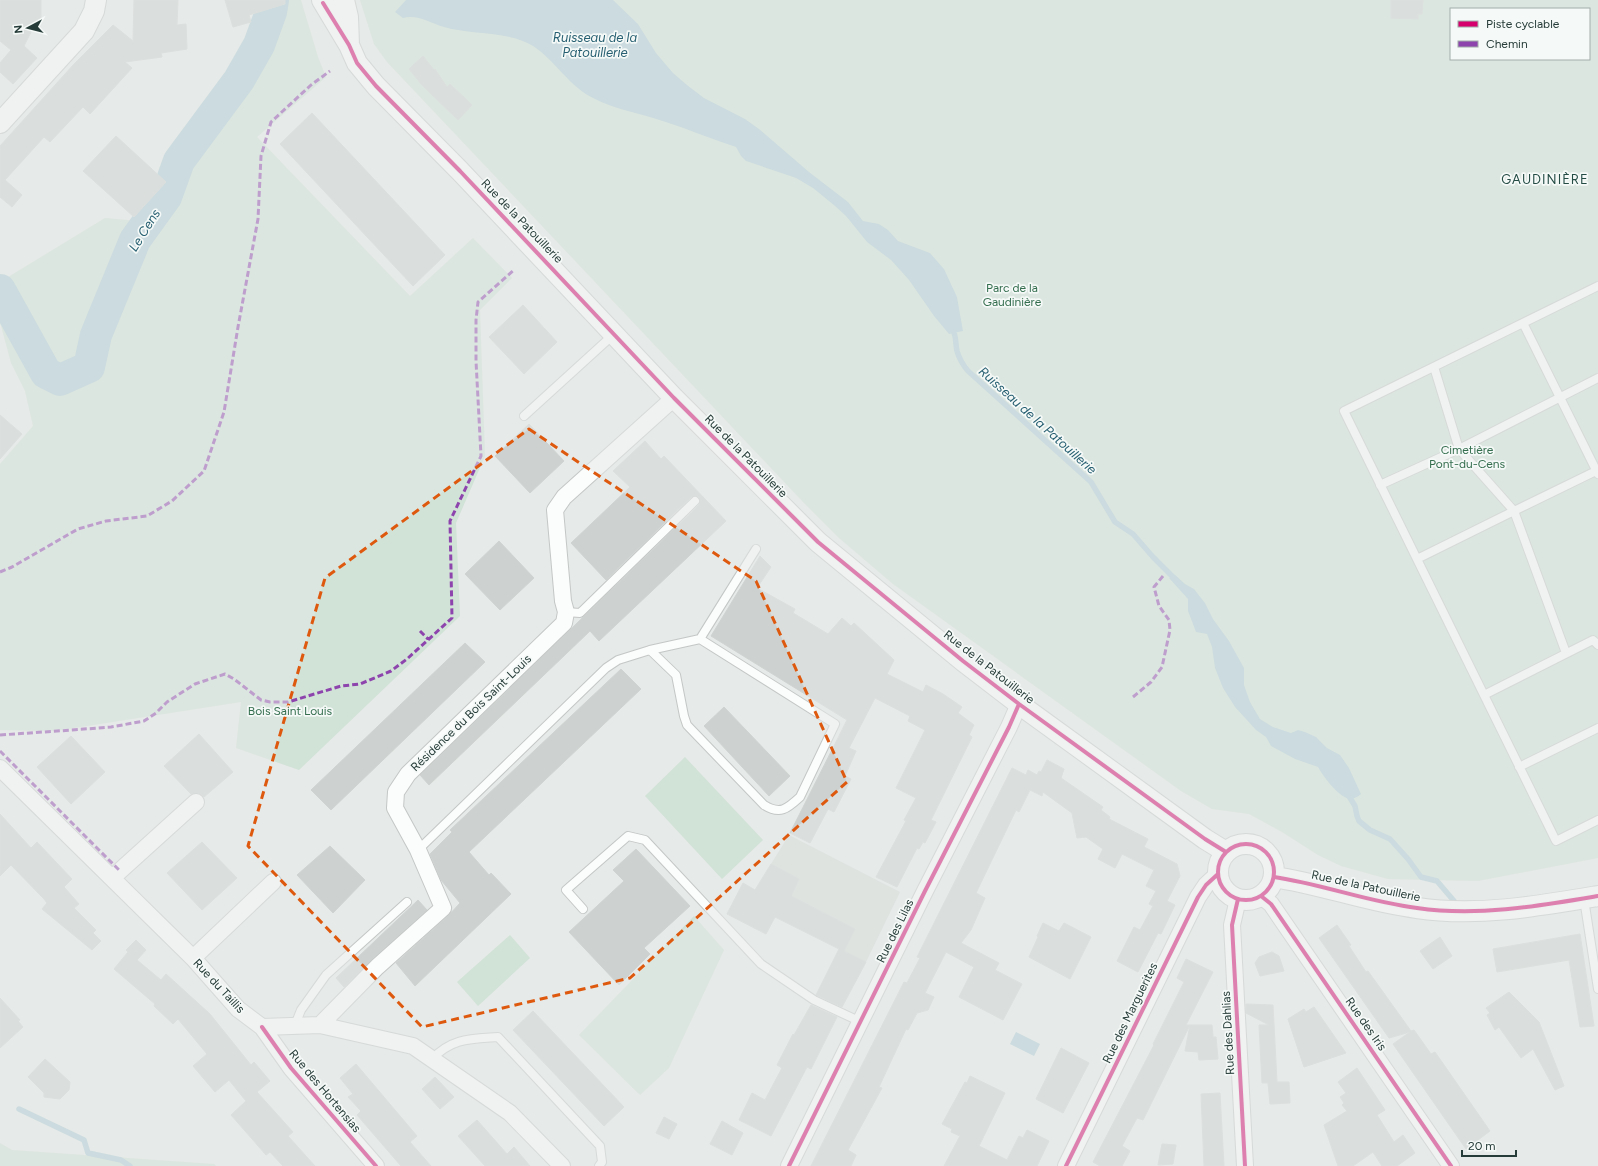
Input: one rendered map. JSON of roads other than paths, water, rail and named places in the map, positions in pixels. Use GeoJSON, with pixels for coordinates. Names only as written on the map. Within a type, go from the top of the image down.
{"type":"FeatureCollection","features":[{"type":"Feature","properties":{"kind":"street"},"geometry":{"type":"LineString","coordinates":[[0,123],[84,30],[94,11],[96,0]]}},
{"type":"Feature","properties":{"kind":"street","name":"Rue de la Patouillerie"},"geometry":{"type":"LineString","coordinates":[[322,0],[349,45],[357,63],[376,86],[514,227],[613,335],[674,398],[818,542],[963,661],[1020,704],[1226,852]]}},
{"type":"Feature","properties":{"kind":"street","name":"Rue de la Patouillerie"},"geometry":{"type":"LineString","coordinates":[[344,0],[348,18],[349,45]]}},
{"type":"Feature","properties":{"kind":"street"},"geometry":{"type":"LineString","coordinates":[[566,612],[563,601],[555,510],[564,498],[674,398]]}},
{"type":"Feature","properties":{"kind":"street","name":"Résidence du Bois Saint-Louis"},"geometry":{"type":"LineString","coordinates":[[320,1025],[377,967],[444,908],[418,850],[395,808],[396,792],[408,774],[564,623],[566,612]]}},
{"type":"Feature","properties":{"kind":"street","name":"Rue des Lilas"},"geometry":{"type":"LineString","coordinates":[[788,1166],[1020,704]]}},
{"type":"Feature","properties":{"kind":"street","name":"Rue du Taillis"},"geometry":{"type":"LineString","coordinates":[[0,768],[193,958],[238,1009],[262,1027]]}},
{"type":"Feature","properties":{"kind":"street"},"geometry":{"type":"LineString","coordinates":[[112,878],[196,802]]}},
{"type":"Feature","properties":{"kind":"street"},"geometry":{"type":"LineString","coordinates":[[1241,844],[1250,844],[1259,846],[1266,852],[1272,859],[1274,868],[1272,884],[1267,891],[1260,896],[1246,900],[1230,896],[1224,890],[1218,874],[1221,858],[1226,852],[1241,844]]}},
{"type":"Feature","properties":{"kind":"street","name":"Rue des Marguerites"},"geometry":{"type":"LineString","coordinates":[[1066,1166],[1198,897],[1206,885],[1218,874]]}},
{"type":"Feature","properties":{"kind":"street","name":"Rue de la Patouillerie"},"geometry":{"type":"LineString","coordinates":[[1274,877],[1399,905],[1443,911],[1465,912],[1494,910],[1591,897]]}},
{"type":"Feature","properties":{"kind":"street"},"geometry":{"type":"LineString","coordinates":[[193,958],[273,882]]}},
{"type":"Feature","properties":{"kind":"street","name":"Rue des Iris"},"geometry":{"type":"LineString","coordinates":[[1260,896],[1271,904],[1451,1166]]}},
{"type":"Feature","properties":{"kind":"street","name":"Rue des Dahlias"},"geometry":{"type":"LineString","coordinates":[[1238,899],[1232,926],[1245,1166]]}},
{"type":"Feature","properties":{"kind":"street"},"geometry":{"type":"LineString","coordinates":[[262,1027],[320,1025],[413,1046],[510,1113],[562,1166]]}},
{"type":"Feature","properties":{"kind":"street","name":"Rue des Hortensias"},"geometry":{"type":"LineString","coordinates":[[262,1027],[291,1068],[376,1166]]}},
{"type":"Feature","properties":{"kind":"lane"},"geometry":{"type":"LineString","coordinates":[[1598,286],[1344,411],[1556,841],[1598,820]]}},
{"type":"Feature","properties":{"kind":"lane"},"geometry":{"type":"LineString","coordinates":[[1417,559],[1597,472],[1523,323]]}},
{"type":"Feature","properties":{"kind":"lane"},"geometry":{"type":"LineString","coordinates":[[524,416],[613,335]]}},
{"type":"Feature","properties":{"kind":"lane"},"geometry":{"type":"LineString","coordinates":[[1434,367],[1459,448],[1514,511],[1566,653]]}},
{"type":"Feature","properties":{"kind":"lane"},"geometry":{"type":"LineString","coordinates":[[1380,485],[1459,448],[1598,378]]}},
{"type":"Feature","properties":{"kind":"lane"},"geometry":{"type":"LineString","coordinates":[[566,612],[580,613],[695,501]]}},
{"type":"Feature","properties":{"kind":"lane"},"geometry":{"type":"LineString","coordinates":[[700,639],[756,549]]}},
{"type":"Feature","properties":{"kind":"lane"},"geometry":{"type":"LineString","coordinates":[[418,850],[606,668],[618,660],[650,650],[700,639],[835,724],[800,797],[790,806],[780,811],[772,810],[764,805],[687,725],[676,675],[650,650]]}},
{"type":"Feature","properties":{"kind":"lane"},"geometry":{"type":"LineString","coordinates":[[1484,695],[1593,640],[1598,645]]}},
{"type":"Feature","properties":{"kind":"lane"},"geometry":{"type":"LineString","coordinates":[[1519,767],[1598,728]]}},
{"type":"Feature","properties":{"kind":"lane"},"geometry":{"type":"LineString","coordinates":[[583,909],[566,890],[628,836],[645,840],[760,964],[814,1000],[861,1022]]}},
{"type":"Feature","properties":{"kind":"lane"},"geometry":{"type":"LineString","coordinates":[[1591,897],[1598,989]]}},
{"type":"Feature","properties":{"kind":"lane"},"geometry":{"type":"LineString","coordinates":[[295,1025],[301,1010],[326,976],[407,902]]}},
{"type":"Feature","properties":{"kind":"lane"},"geometry":{"type":"LineString","coordinates":[[432,1059],[440,1050],[462,1040],[498,1037],[600,1146],[602,1162],[599,1166]]}},
{"type":"Feature","properties":{"kind":"water","name":"Ruisseau de la Patouillerie"},"geometry":{"type":"Polygon","coordinates":[[[406,0],[613,0],[638,24],[656,53],[673,73],[687,85],[704,98],[745,119],[759,129],[809,172],[848,202],[863,221],[879,224],[888,230],[898,241],[930,253],[944,269],[957,297],[963,331],[949,334],[934,316],[909,280],[891,260],[867,242],[846,216],[813,188],[796,178],[746,161],[736,147],[595,99],[578,88],[541,52],[524,41],[444,27],[413,17],[403,18],[395,12],[406,0]]]}},
{"type":"Feature","properties":{"kind":"water"},"geometry":{"type":"Polygon","coordinates":[[[1175,575],[1185,584],[1194,589],[1205,603],[1213,619],[1229,641],[1244,668],[1244,685],[1250,702],[1260,719],[1273,727],[1291,733],[1298,730],[1305,732],[1316,737],[1327,748],[1340,755],[1349,768],[1361,794],[1360,795],[1352,799],[1342,796],[1332,787],[1318,767],[1295,759],[1271,746],[1266,737],[1256,730],[1235,707],[1223,688],[1215,668],[1212,647],[1207,634],[1196,632],[1188,611],[1188,599],[1169,578],[1175,575]]]}},
{"type":"Feature","properties":{"kind":"water"},"geometry":{"type":"Polygon","coordinates":[[[1016,1032],[1040,1044],[1034,1056],[1010,1044],[1016,1032]]]}},
{"type":"Feature","properties":{"kind":"waterway","name":"Le Cens"},"geometry":{"type":"LineString","coordinates":[[0,290],[46,373],[60,380],[89,367],[96,335],[135,240],[166,197],[179,161],[239,80],[259,45],[271,12],[273,0]]}},
{"type":"Feature","properties":{"kind":"waterway","name":"Ruisseau de la Patouillerie"},"geometry":{"type":"LineString","coordinates":[[952,329],[954,332],[958,354],[968,371],[1091,482],[1115,522],[1133,534],[1178,582]]}},
{"type":"Feature","properties":{"kind":"waterway","name":"Ruisseau de la Patouillerie"},"geometry":{"type":"LineString","coordinates":[[1347,793],[1355,806],[1359,821],[1370,830],[1390,839],[1408,859],[1421,877],[1437,881],[1454,901]]}},
{"type":"Feature","properties":{"kind":"waterway"},"geometry":{"type":"LineString","coordinates":[[19,1109],[84,1140],[88,1153],[121,1160],[130,1166]]}},
{"type":"Feature","properties":{"kind":"district","name":"GAUDINIÈRE"},"geometry":{"type":"Point","coordinates":[1545,179]}},
{"type":"Feature","properties":{"kind":"park label","name":"Parc de la Gaudinière"},"geometry":{"type":"Point","coordinates":[1012,295]}},
{"type":"Feature","properties":{"kind":"park label","name":"Cimetière Pont-du-Cens"},"geometry":{"type":"Point","coordinates":[1467,457]}},
{"type":"Feature","properties":{"kind":"park label","name":"Bois Saint Louis"},"geometry":{"type":"Point","coordinates":[290,711]}}]}
